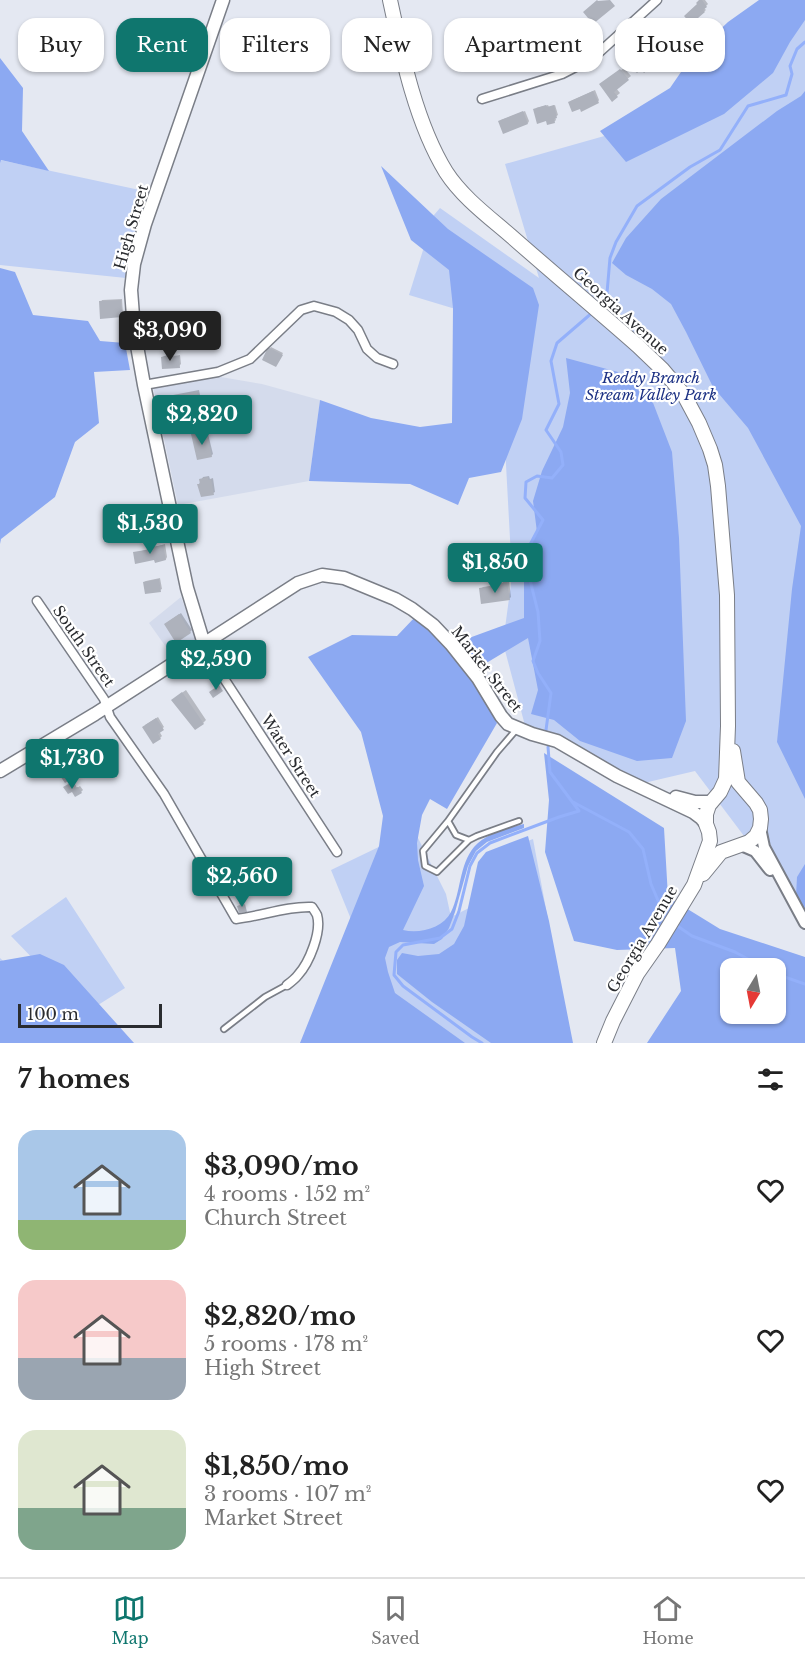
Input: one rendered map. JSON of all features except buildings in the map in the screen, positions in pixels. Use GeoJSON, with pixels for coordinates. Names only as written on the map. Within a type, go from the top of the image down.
{"type":"FeatureCollection","features":[{"type":"Feature","properties":{"kind":"main road","name":"High Street"},"geometry":{"type":"LineString","coordinates":[[204,644],[187,588],[144,385],[132,313],[131,290],[134,264],[145,224],[223,0]]}},
{"type":"Feature","properties":{"kind":"main road","name":"Georgia Avenue"},"geometry":{"type":"LineString","coordinates":[[390,0],[418,107],[435,152],[448,175],[481,210],[646,354],[684,395],[699,423],[715,465],[727,595],[726,778],[706,814],[709,846],[694,885],[684,904],[637,974],[604,1043]]}},
{"type":"Feature","properties":{"kind":"main road","name":"Market Street"},"geometry":{"type":"LineString","coordinates":[[0,771],[298,583],[322,575],[344,578],[395,599],[434,625],[478,678],[501,717],[508,724],[517,728]]}},
{"type":"Feature","properties":{"kind":"main road","name":"Georgia Avenue"},"geometry":{"type":"LineString","coordinates":[[694,885],[721,852],[749,842],[760,828],[760,810],[738,782],[728,726]]}},
{"type":"Feature","properties":{"kind":"main road"},"geometry":{"type":"LineString","coordinates":[[517,728],[558,741],[617,776],[698,814],[715,840],[737,846]]}},
{"type":"Feature","properties":{"kind":"main road"},"geometry":{"type":"LineString","coordinates":[[643,788],[695,802],[713,800],[723,793],[732,791],[750,796]]}},
{"type":"Feature","properties":{"kind":"street"},"geometry":{"type":"LineString","coordinates":[[482,99],[562,74],[593,58],[657,0]]}},
{"type":"Feature","properties":{"kind":"street"},"geometry":{"type":"LineString","coordinates":[[144,385],[218,372],[250,359],[301,310],[314,306],[336,312],[349,321],[358,330],[367,349],[377,358],[393,364]]}},
{"type":"Feature","properties":{"kind":"street","name":"South Street"},"geometry":{"type":"LineString","coordinates":[[37,602],[104,699],[110,717],[164,794],[236,919],[294,907],[312,908],[317,914],[318,926],[310,957],[298,975],[287,985]]}},
{"type":"Feature","properties":{"kind":"street","name":"Water Street"},"geometry":{"type":"LineString","coordinates":[[204,644],[208,654],[337,852]]}},
{"type":"Feature","properties":{"kind":"street"},"geometry":{"type":"LineString","coordinates":[[760,828],[764,847],[805,923]]}},
{"type":"Feature","properties":{"kind":"street"},"geometry":{"type":"LineString","coordinates":[[737,846],[757,852],[791,899]]}},
{"type":"Feature","properties":{"kind":"lane"},"geometry":{"type":"LineString","coordinates":[[517,728],[423,851],[425,866],[437,872],[469,840],[519,821]]}},
{"type":"Feature","properties":{"kind":"lane"},"geometry":{"type":"LineString","coordinates":[[448,821],[456,835],[469,840]]}},
{"type":"Feature","properties":{"kind":"lane"},"geometry":{"type":"LineString","coordinates":[[224,1029],[265,997],[287,985]]}},
{"type":"Feature","properties":{"kind":"shaded area"},"geometry":{"type":"Polygon","coordinates":[[[759,0],[805,0],[805,20],[773,73],[724,114],[626,162],[600,131],[670,88],[681,72],[725,72],[725,25],[759,0]]]}},
{"type":"Feature","properties":{"kind":"shaded area"},"geometry":{"type":"Polygon","coordinates":[[[0,58],[23,88],[22,131],[49,171],[1,160],[0,163],[0,58]]]}},
{"type":"Feature","properties":{"kind":"shaded area"},"geometry":{"type":"Polygon","coordinates":[[[805,91],[805,799],[777,742],[792,589],[801,526],[748,428],[713,387],[671,304],[652,289],[626,275],[612,263],[626,238],[661,199],[805,91]]]}},
{"type":"Feature","properties":{"kind":"shaded area"},"geometry":{"type":"Polygon","coordinates":[[[381,166],[448,229],[533,288],[539,305],[522,419],[501,472],[469,478],[458,505],[410,484],[309,481],[320,400],[371,418],[420,427],[452,423],[453,308],[449,270],[411,240],[381,166]]]}},
{"type":"Feature","properties":{"kind":"shaded area"},"geometry":{"type":"Polygon","coordinates":[[[0,268],[15,272],[33,315],[88,321],[100,341],[125,343],[130,370],[94,372],[99,423],[75,442],[55,497],[1,539],[0,544],[0,268]]]}},
{"type":"Feature","properties":{"kind":"shaded area"},"geometry":{"type":"Polygon","coordinates":[[[566,358],[618,372],[650,395],[672,452],[679,538],[686,721],[672,758],[637,761],[580,741],[554,720],[531,714],[538,690],[528,638],[478,668],[458,642],[524,618],[524,556],[537,532],[533,501],[542,471],[563,427],[570,393],[566,358]]]}},
{"type":"Feature","properties":{"kind":"shaded area"},"geometry":{"type":"Polygon","coordinates":[[[215,376],[262,384],[320,400],[309,481],[178,505],[153,387],[215,376]]]}},
{"type":"Feature","properties":{"kind":"shaded area"},"geometry":{"type":"Polygon","coordinates":[[[181,597],[196,637],[194,643],[173,657],[149,623],[181,597]]]}},
{"type":"Feature","properties":{"kind":"shaded area"},"geometry":{"type":"Polygon","coordinates":[[[415,617],[462,665],[482,694],[497,723],[447,809],[430,799],[422,815],[417,843],[424,886],[403,930],[424,930],[443,922],[451,912],[465,862],[474,847],[485,838],[511,827],[524,824],[524,828],[487,842],[476,851],[468,866],[449,928],[442,939],[434,944],[400,942],[389,947],[385,958],[395,993],[465,1043],[300,1043],[379,846],[383,816],[361,732],[308,657],[352,635],[397,636],[415,617]]]}},
{"type":"Feature","properties":{"kind":"shaded area"},"geometry":{"type":"Polygon","coordinates":[[[544,753],[664,828],[668,897],[720,929],[805,957],[805,1043],[647,1043],[681,991],[675,948],[617,950],[574,941],[545,852],[549,800],[544,753]]]}},
{"type":"Feature","properties":{"kind":"shaded area"},"geometry":{"type":"Polygon","coordinates":[[[528,836],[549,921],[573,1043],[491,1043],[432,1002],[397,974],[397,960],[402,953],[418,956],[439,954],[454,944],[464,926],[478,862],[486,852],[528,836]]]}},
{"type":"Feature","properties":{"kind":"shaded area"},"geometry":{"type":"Polygon","coordinates":[[[805,864],[805,910],[796,896],[797,877],[805,864]]]}},
{"type":"Feature","properties":{"kind":"shaded area"},"geometry":{"type":"Polygon","coordinates":[[[40,954],[64,965],[134,1043],[0,1043],[0,961],[40,954]]]}},
{"type":"Feature","properties":{"kind":"green space","name":"Reddy Branch Stream Valley Park"},"geometry":{"type":"Polygon","coordinates":[[[805,0],[805,917],[695,771],[631,786],[527,733],[503,643],[512,576],[505,446],[462,311],[409,295],[434,215],[440,208],[539,278],[505,164],[622,131],[704,72],[725,72],[725,57],[805,0]]]}},
{"type":"Feature","properties":{"kind":"green space"},"geometry":{"type":"Polygon","coordinates":[[[0,160],[149,192],[135,234],[126,278],[0,265],[0,160]]]}},
{"type":"Feature","properties":{"kind":"green space"},"geometry":{"type":"Polygon","coordinates":[[[414,830],[446,894],[451,917],[469,908],[492,854],[533,839],[571,1043],[334,1043],[357,934],[331,870],[414,830]]]}},
{"type":"Feature","properties":{"kind":"green space"},"geometry":{"type":"Polygon","coordinates":[[[66,897],[125,988],[79,1017],[0,1043],[0,958],[27,984],[42,968],[11,936],[66,897]]]}},
{"type":"Feature","properties":{"kind":"waterway"},"geometry":{"type":"LineString","coordinates":[[600,306],[604,303],[607,293],[610,258],[616,242],[637,206],[690,167],[720,150],[748,106],[786,95],[792,74],[790,66],[797,49],[805,42]]}},
{"type":"Feature","properties":{"kind":"waterway"},"geometry":{"type":"LineString","coordinates":[[546,730],[551,693],[533,661],[540,641],[538,612],[524,556],[543,520],[525,498],[526,482],[537,476],[552,478],[563,465],[561,452],[546,430],[559,404],[551,361],[557,343],[593,312]]}},
{"type":"Feature","properties":{"kind":"waterway"},"geometry":{"type":"LineString","coordinates":[[482,1043],[403,986],[394,975],[396,952],[403,945],[440,938],[452,929],[470,866],[477,853],[490,843],[579,811],[550,772],[548,747]]}},
{"type":"Feature","properties":{"kind":"waterway"},"geometry":{"type":"LineString","coordinates":[[573,802],[629,832],[643,849],[651,884],[665,917],[668,919]]}},
{"type":"Feature","properties":{"kind":"waterway"},"geometry":{"type":"LineString","coordinates":[[676,925],[692,936],[746,958]]}},
{"type":"Feature","properties":{"kind":"waterway"},"geometry":{"type":"LineString","coordinates":[[786,977],[805,984]]}}]}
